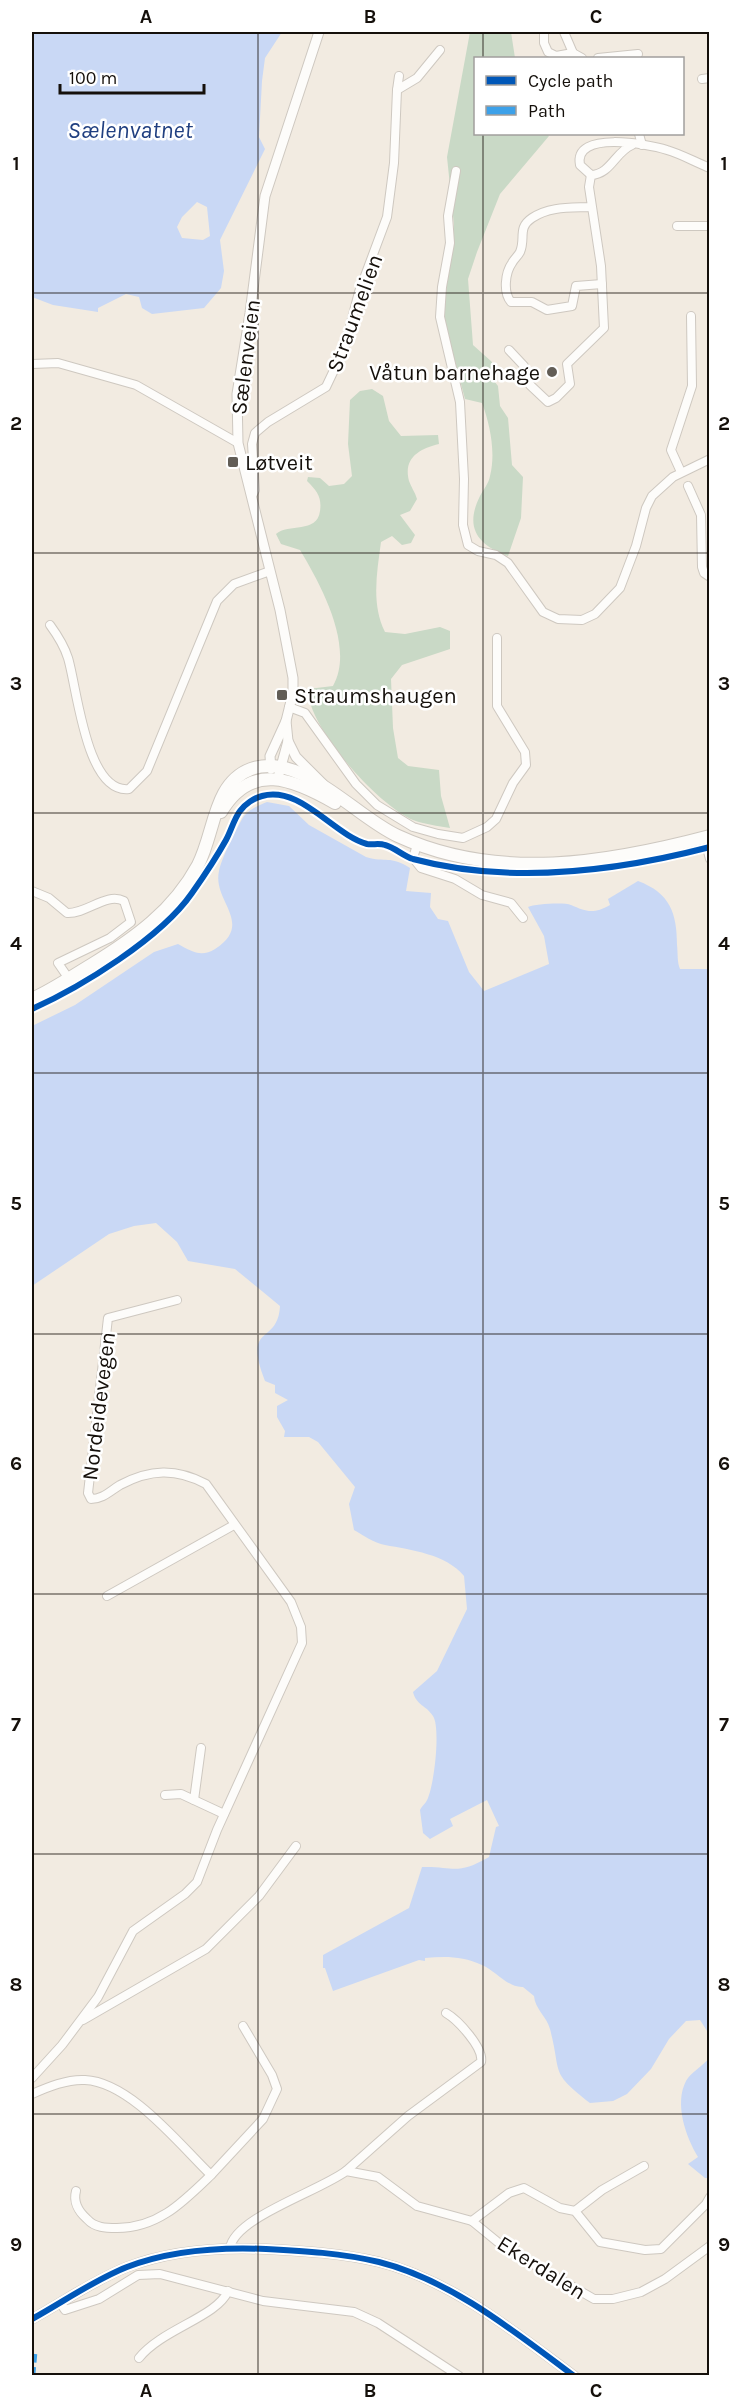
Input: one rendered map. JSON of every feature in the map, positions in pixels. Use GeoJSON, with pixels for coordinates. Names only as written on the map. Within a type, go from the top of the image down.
{"type":"FeatureCollection","features":[{"type":"Feature","properties":{"kind":"main road"},"geometry":{"type":"LineString","coordinates":[[216,820],[221,797],[230,782],[243,772],[269,766],[300,785],[417,845],[478,860],[540,864],[623,856],[710,836]]}},
{"type":"Feature","properties":{"kind":"main road"},"geometry":{"type":"LineString","coordinates":[[32,999],[69,979],[132,939],[161,916],[191,877],[225,805],[242,788],[280,773],[310,778],[363,817]]}},
{"type":"Feature","properties":{"kind":"street","name":"Sælenveien"},"geometry":{"type":"LineString","coordinates":[[269,766],[270,756],[286,720],[293,686],[291,666],[270,571],[238,443],[237,387],[250,313],[265,196],[319,32]]}},
{"type":"Feature","properties":{"kind":"street"},"geometry":{"type":"LineString","coordinates":[[544,32],[543,38],[548,52],[556,56],[573,53]]}},
{"type":"Feature","properties":{"kind":"street"},"geometry":{"type":"LineString","coordinates":[[564,32],[573,53],[580,57]]}},
{"type":"Feature","properties":{"kind":"street"},"geometry":{"type":"LineString","coordinates":[[397,90],[417,78],[440,50]]}},
{"type":"Feature","properties":{"kind":"street"},"geometry":{"type":"LineString","coordinates":[[608,57],[638,54]]}},
{"type":"Feature","properties":{"kind":"street","name":"Straumelien"},"geometry":{"type":"LineString","coordinates":[[252,496],[255,490],[252,444],[255,433],[268,422],[326,387],[339,363],[359,292],[385,228],[394,163],[399,76]]}},
{"type":"Feature","properties":{"kind":"street"},"geometry":{"type":"LineString","coordinates":[[639,135],[642,146]]}},
{"type":"Feature","properties":{"kind":"street"},"geometry":{"type":"LineString","coordinates":[[591,175],[582,168],[579,160],[583,148],[600,142],[667,150],[710,168]]}},
{"type":"Feature","properties":{"kind":"street"},"geometry":{"type":"LineString","coordinates":[[591,175],[606,170],[621,151],[632,145]]}},
{"type":"Feature","properties":{"kind":"street"},"geometry":{"type":"LineString","coordinates":[[456,171],[448,216],[450,243],[442,287],[440,317],[460,402],[464,479],[463,525],[468,545],[477,552],[496,555],[508,563],[543,612],[558,619],[582,620],[595,614],[620,588],[636,546],[648,503],[665,483],[681,472],[710,459]]}},
{"type":"Feature","properties":{"kind":"street"},"geometry":{"type":"LineString","coordinates":[[509,350],[524,366],[527,381],[541,398],[548,402],[556,398],[571,381],[566,370],[567,364],[604,328],[596,223],[591,207],[589,187],[591,175]]}},
{"type":"Feature","properties":{"kind":"street"},"geometry":{"type":"LineString","coordinates":[[591,207],[554,209],[527,222],[522,230],[520,251],[506,276],[506,289],[511,302],[532,302],[547,310],[572,306],[576,286],[602,284]]}},
{"type":"Feature","properties":{"kind":"street"},"geometry":{"type":"LineString","coordinates":[[677,226],[710,225]]}},
{"type":"Feature","properties":{"kind":"street"},"geometry":{"type":"LineString","coordinates":[[681,472],[672,450],[692,386],[691,316]]}},
{"type":"Feature","properties":{"kind":"street"},"geometry":{"type":"LineString","coordinates":[[32,364],[58,363],[136,385],[238,443]]}},
{"type":"Feature","properties":{"kind":"street"},"geometry":{"type":"LineString","coordinates":[[688,486],[700,509],[702,567],[704,573],[710,577]]}},
{"type":"Feature","properties":{"kind":"street"},"geometry":{"type":"LineString","coordinates":[[50,626],[60,638],[68,657],[92,756],[113,785],[129,789],[147,771],[217,601],[234,584],[270,571]]}},
{"type":"Feature","properties":{"kind":"street"},"geometry":{"type":"LineString","coordinates":[[289,707],[305,713],[356,784],[378,805],[413,827],[463,838],[487,827],[496,819],[513,783],[526,765],[525,752],[497,706],[496,638]]}},
{"type":"Feature","properties":{"kind":"street","name":"Sælenveien"},"geometry":{"type":"LineString","coordinates":[[280,773],[288,741],[286,720]]}},
{"type":"Feature","properties":{"kind":"street"},"geometry":{"type":"LineString","coordinates":[[288,741],[296,757],[317,775],[326,788]]}},
{"type":"Feature","properties":{"kind":"street"},"geometry":{"type":"LineString","coordinates":[[417,845],[413,858],[419,867],[455,879],[482,895],[511,903],[523,918]]}},
{"type":"Feature","properties":{"kind":"street"},"geometry":{"type":"LineString","coordinates":[[710,847],[707,848],[710,859]]}},
{"type":"Feature","properties":{"kind":"street"},"geometry":{"type":"LineString","coordinates":[[32,891],[49,898],[63,910],[73,913],[111,899],[120,899],[126,904],[131,922],[93,947],[58,963],[69,979]]}},
{"type":"Feature","properties":{"kind":"street","name":"Nordeidevegen"},"geometry":{"type":"LineString","coordinates":[[32,2078],[80,2022],[109,1980],[133,1930],[197,1882],[224,1814],[302,1643],[301,1627],[291,1602],[206,1484],[190,1475],[172,1471],[152,1472],[123,1484],[99,1499],[91,1499],[88,1493],[108,1318],[129,1310],[177,1300]]}},
{"type":"Feature","properties":{"kind":"street"},"geometry":{"type":"LineString","coordinates":[[107,1596],[234,1525]]}},
{"type":"Feature","properties":{"kind":"street"},"geometry":{"type":"LineString","coordinates":[[194,1800],[201,1748]]}},
{"type":"Feature","properties":{"kind":"street"},"geometry":{"type":"LineString","coordinates":[[165,1795],[176,1793],[224,1814]]}},
{"type":"Feature","properties":{"kind":"street","name":"Nordeidevegen"},"geometry":{"type":"LineString","coordinates":[[80,2022],[206,1949],[259,1896],[296,1846]]}},
{"type":"Feature","properties":{"kind":"street"},"geometry":{"type":"LineString","coordinates":[[230,2248],[234,2237],[248,2224],[317,2190],[346,2171],[408,2116],[481,2062],[481,2053],[462,2026],[446,2013]]}},
{"type":"Feature","properties":{"kind":"street"},"geometry":{"type":"LineString","coordinates":[[76,2191],[76,2204],[93,2224],[106,2228],[136,2227],[169,2213],[210,2175],[263,2119],[277,2089],[272,2075],[243,2026]]}},
{"type":"Feature","properties":{"kind":"street"},"geometry":{"type":"LineString","coordinates":[[32,2094],[74,2080],[95,2081],[118,2089],[136,2102],[210,2175]]}},
{"type":"Feature","properties":{"kind":"street"},"geometry":{"type":"LineString","coordinates":[[644,2166],[602,2190],[575,2211],[600,2242],[656,2250],[667,2244],[710,2197]]}},
{"type":"Feature","properties":{"kind":"street","name":"Ekerdalen"},"geometry":{"type":"LineString","coordinates":[[346,2171],[378,2177],[417,2206],[472,2221],[505,2248],[589,2298],[602,2300],[631,2295],[653,2286],[710,2246]]}},
{"type":"Feature","properties":{"kind":"street","name":"Ekerdalen"},"geometry":{"type":"LineString","coordinates":[[472,2221],[509,2193],[524,2188],[560,2208],[575,2211]]}},
{"type":"Feature","properties":{"kind":"street"},"geometry":{"type":"LineString","coordinates":[[32,2319],[127,2267],[183,2254],[230,2248],[321,2251],[391,2266],[458,2296],[574,2376]]}},
{"type":"Feature","properties":{"kind":"street"},"geometry":{"type":"LineString","coordinates":[[61,2304],[66,2310],[83,2306],[145,2273],[169,2276],[279,2303],[338,2308],[354,2312],[383,2326],[459,2376]]}},
{"type":"Feature","properties":{"kind":"street"},"geometry":{"type":"LineString","coordinates":[[139,2358],[161,2336],[220,2303],[228,2291]]}},
{"type":"Feature","properties":{"kind":"green space"},"geometry":{"type":"Polygon","coordinates":[[[470,32],[511,32],[515,57],[474,57],[474,135],[549,136],[500,194],[468,279],[473,345],[492,362],[491,377],[498,386],[500,406],[508,418],[512,465],[523,477],[521,518],[508,556],[482,541],[474,526],[475,507],[492,467],[491,439],[482,403],[465,399],[443,316],[454,225],[447,157],[470,32]]]}},
{"type":"Feature","properties":{"kind":"green space"},"geometry":{"type":"Polygon","coordinates":[[[372,389],[383,396],[389,421],[401,436],[438,435],[439,444],[419,452],[408,466],[409,481],[417,499],[410,511],[400,515],[415,535],[411,543],[402,545],[392,536],[381,542],[377,599],[385,632],[405,634],[440,627],[450,631],[450,649],[402,665],[391,679],[393,728],[398,758],[408,766],[439,770],[441,796],[450,828],[413,820],[382,799],[347,764],[319,724],[311,705],[308,689],[333,686],[339,670],[338,635],[325,598],[300,550],[281,544],[276,534],[314,523],[318,518],[319,498],[307,481],[308,477],[320,478],[329,486],[344,484],[352,476],[348,444],[350,400],[360,391],[372,389]]]}},
{"type":"Feature","properties":{"kind":"water","name":"Sælenvatnet"},"geometry":{"type":"Polygon","coordinates":[[[32,32],[282,32],[265,58],[259,137],[265,149],[220,240],[224,271],[221,288],[204,308],[152,314],[142,308],[139,297],[126,294],[98,308],[98,312],[53,305],[32,297],[32,32]],[[197,202],[182,217],[177,227],[182,238],[203,240],[210,236],[207,207],[197,202]]]}},
{"type":"Feature","properties":{"kind":"water"},"geometry":{"type":"Polygon","coordinates":[[[267,802],[289,806],[309,825],[366,857],[393,860],[410,868],[406,891],[431,893],[430,907],[438,919],[448,921],[469,972],[484,991],[549,964],[544,936],[528,907],[562,904],[585,910],[599,910],[610,905],[608,899],[638,881],[658,892],[670,906],[677,934],[680,969],[709,969],[709,2034],[700,2020],[686,2021],[669,2039],[651,2069],[627,2094],[613,2101],[590,2103],[562,2078],[550,2029],[536,2005],[534,1996],[523,1987],[512,1985],[482,1965],[454,1957],[425,1958],[425,1961],[419,1960],[333,1991],[325,1968],[323,1968],[323,1955],[409,1908],[422,1867],[462,1868],[489,1857],[496,1827],[499,1826],[487,1800],[450,1819],[453,1826],[430,1839],[423,1833],[420,1810],[426,1802],[432,1785],[436,1759],[436,1733],[433,1716],[417,1700],[413,1692],[437,1671],[467,1609],[464,1576],[438,1558],[381,1544],[354,1530],[349,1504],[355,1487],[318,1442],[309,1437],[284,1437],[285,1431],[277,1417],[277,1406],[288,1400],[275,1393],[275,1385],[265,1381],[257,1350],[263,1336],[274,1326],[280,1306],[235,1269],[188,1261],[177,1242],[156,1223],[134,1226],[109,1234],[32,1286],[32,1026],[75,1005],[154,952],[178,944],[196,953],[205,953],[215,949],[226,939],[232,930],[232,921],[218,882],[220,866],[244,816],[252,809],[267,802]]]}},
{"type":"Feature","properties":{"kind":"water"},"geometry":{"type":"Polygon","coordinates":[[[709,2058],[710,2178],[705,2178],[688,2164],[698,2157],[689,2140],[683,2120],[681,2100],[686,2081],[709,2058]]]}},
{"type":"Feature","properties":{"kind":"marked path"},"geometry":{"type":"LineString","coordinates":[[33,2376],[35,2354]]}},
{"type":"Feature","properties":{"kind":"cycle path"},"geometry":{"type":"LineString","coordinates":[[32,1009],[52,1000],[119,960],[161,927],[178,910],[201,880],[226,840],[240,811],[244,806],[262,796],[276,795],[290,798],[316,812],[355,839],[367,844],[388,846],[413,859],[487,872],[562,872],[599,869],[674,856],[710,847]]}},
{"type":"Feature","properties":{"kind":"cycle path"},"geometry":{"type":"LineString","coordinates":[[32,2319],[115,2272],[144,2261],[178,2253],[231,2249],[323,2253],[379,2262],[432,2281],[505,2325],[574,2376]]}},
{"type":"Feature","properties":{"kind":"place","name":"Våtun barnehage"},"geometry":{"type":"Point","coordinates":[552,372]}},
{"type":"Feature","properties":{"kind":"place","name":"Løtveit"},"geometry":{"type":"Point","coordinates":[233,462]}},
{"type":"Feature","properties":{"kind":"place","name":"Straumshaugen"},"geometry":{"type":"Point","coordinates":[282,695]}}]}
